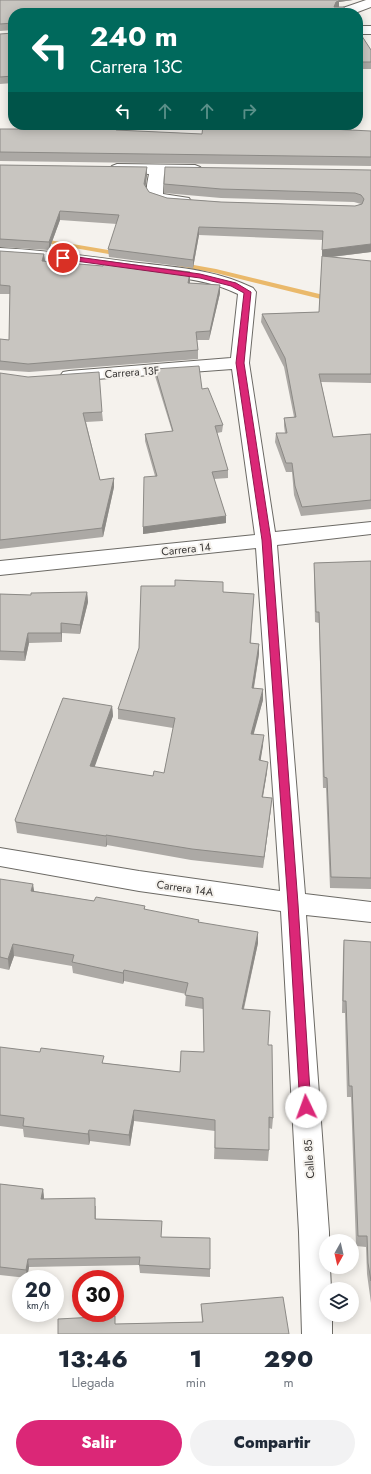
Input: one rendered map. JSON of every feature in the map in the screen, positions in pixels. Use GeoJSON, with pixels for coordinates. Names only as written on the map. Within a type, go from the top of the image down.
{"type":"FeatureCollection","features":[{"type":"Feature","properties":{"kind":"street"},"geometry":{"type":"LineString","coordinates":[[356,8],[371,3]]}},
{"type":"Feature","properties":{"kind":"street"},"geometry":{"type":"LineString","coordinates":[[102,169],[212,170]]}},
{"type":"Feature","properties":{"kind":"street"},"geometry":{"type":"LineString","coordinates":[[157,170],[154,192],[156,196],[167,200],[198,202]]}},
{"type":"Feature","properties":{"kind":"street","name":"Calle 85"},"geometry":{"type":"LineString","coordinates":[[0,253],[48,256],[200,276],[233,284],[247,292],[240,363],[266,540],[293,904],[314,1232],[317,1334]]}},
{"type":"Feature","properties":{"kind":"street","name":"Carrera 13F"},"geometry":{"type":"LineString","coordinates":[[52,377],[240,363]]}},
{"type":"Feature","properties":{"kind":"street","name":"Carrera 14"},"geometry":{"type":"LineString","coordinates":[[0,568],[371,528]]}},
{"type":"Feature","properties":{"kind":"street","name":"Carrera 14A"},"geometry":{"type":"LineString","coordinates":[[0,857],[88,874],[293,904],[371,912]]}},
{"type":"Feature","properties":{"kind":"building"},"geometry":{"type":"Polygon","coordinates":[[[0,0],[339,0],[336,2],[334,7],[344,8],[8,8],[8,23],[0,24],[0,0]]]}},
{"type":"Feature","properties":{"kind":"building"},"geometry":{"type":"Polygon","coordinates":[[[8,33],[8,76],[0,77],[0,34],[8,33]]]}},
{"type":"Feature","properties":{"kind":"building"},"geometry":{"type":"Polygon","coordinates":[[[363,38],[371,50],[371,62],[363,62],[363,38]]]}},
{"type":"Feature","properties":{"kind":"building"},"geometry":{"type":"Polygon","coordinates":[[[0,129],[116,130],[202,134],[202,130],[371,131],[371,157],[0,152],[0,129]]]}},
{"type":"Feature","properties":{"kind":"building"},"geometry":{"type":"Polygon","coordinates":[[[0,165],[147,167],[144,184],[149,192],[167,198],[221,202],[355,206],[362,204],[364,199],[361,195],[355,193],[221,189],[164,184],[165,167],[371,170],[371,244],[322,250],[323,231],[199,227],[193,260],[108,249],[119,215],[60,211],[49,242],[0,239],[0,165]]]}},
{"type":"Feature","properties":{"kind":"building"},"geometry":{"type":"Polygon","coordinates":[[[0,251],[44,254],[42,261],[103,266],[104,261],[190,272],[188,283],[220,285],[210,331],[196,332],[198,350],[28,364],[0,361],[0,339],[9,340],[10,286],[0,285],[0,251]]]}},
{"type":"Feature","properties":{"kind":"building"},"geometry":{"type":"Polygon","coordinates":[[[322,256],[371,261],[371,374],[319,374],[333,437],[371,434],[371,500],[302,507],[295,486],[292,463],[286,463],[276,433],[287,433],[284,418],[296,417],[285,358],[262,314],[319,312],[322,256]]]}},
{"type":"Feature","properties":{"kind":"building"},"geometry":{"type":"Polygon","coordinates":[[[199,366],[202,389],[208,388],[223,425],[215,426],[228,470],[212,472],[226,516],[143,527],[144,477],[157,476],[145,434],[173,431],[155,369],[199,366]]]}},
{"type":"Feature","properties":{"kind":"building"},"geometry":{"type":"Polygon","coordinates":[[[99,372],[102,412],[83,413],[100,480],[114,478],[102,528],[0,540],[0,373],[28,377],[99,372]]]}},
{"type":"Feature","properties":{"kind":"building"},"geometry":{"type":"Polygon","coordinates":[[[371,561],[371,878],[331,877],[327,778],[324,777],[319,612],[316,612],[314,563],[371,561]]]}},
{"type":"Feature","properties":{"kind":"building"},"geometry":{"type":"Polygon","coordinates":[[[175,580],[223,582],[223,592],[254,594],[250,643],[259,644],[252,688],[263,689],[251,734],[264,735],[259,760],[268,762],[262,797],[272,798],[264,857],[192,849],[16,822],[15,820],[63,698],[112,706],[90,766],[153,776],[154,771],[164,773],[175,718],[118,709],[139,648],[141,586],[175,586],[175,580]]]}},
{"type":"Feature","properties":{"kind":"building"},"geometry":{"type":"Polygon","coordinates":[[[87,592],[80,625],[61,623],[61,633],[28,633],[24,652],[0,651],[0,594],[31,595],[31,593],[87,592]]]}},
{"type":"Feature","properties":{"kind":"building"},"geometry":{"type":"Polygon","coordinates":[[[0,879],[33,884],[31,891],[94,901],[96,897],[145,906],[144,909],[199,920],[198,922],[258,932],[242,1009],[270,1011],[268,1045],[272,1045],[273,1118],[269,1117],[269,1150],[215,1148],[215,1120],[134,1110],[129,1135],[89,1130],[88,1134],[23,1126],[24,1118],[0,1115],[0,1047],[40,1052],[41,1048],[104,1056],[102,1063],[180,1072],[181,1051],[204,1052],[203,998],[185,995],[188,983],[124,970],[123,973],[72,962],[74,955],[13,944],[8,959],[0,957],[0,879]]]}},
{"type":"Feature","properties":{"kind":"building"},"geometry":{"type":"Polygon","coordinates":[[[344,940],[371,942],[371,1281],[368,1263],[367,1236],[359,1236],[358,1234],[352,1086],[349,1086],[346,1001],[343,1001],[344,940]]]}},
{"type":"Feature","properties":{"kind":"building"},"geometry":{"type":"Polygon","coordinates":[[[0,1184],[43,1189],[41,1199],[95,1198],[95,1219],[162,1221],[161,1237],[210,1238],[210,1269],[139,1265],[140,1257],[28,1259],[26,1270],[0,1267],[0,1184]]]}},
{"type":"Feature","properties":{"kind":"building"},"geometry":{"type":"Polygon","coordinates":[[[283,1297],[289,1334],[58,1334],[58,1322],[64,1322],[64,1319],[72,1318],[72,1322],[115,1322],[115,1324],[203,1322],[201,1304],[283,1297]]]}},
{"type":"Feature","properties":{"kind":"waterway"},"geometry":{"type":"LineString","coordinates":[[40,240],[120,254]]}},
{"type":"Feature","properties":{"kind":"waterway"},"geometry":{"type":"LineString","coordinates":[[180,264],[216,271],[333,300]]}},
{"type":"Feature","properties":{"kind":"route"},"geometry":{"type":"LineString","coordinates":[[63,258],[200,276],[233,284],[247,292],[240,363],[266,540],[293,904],[306,1107]]}}]}
